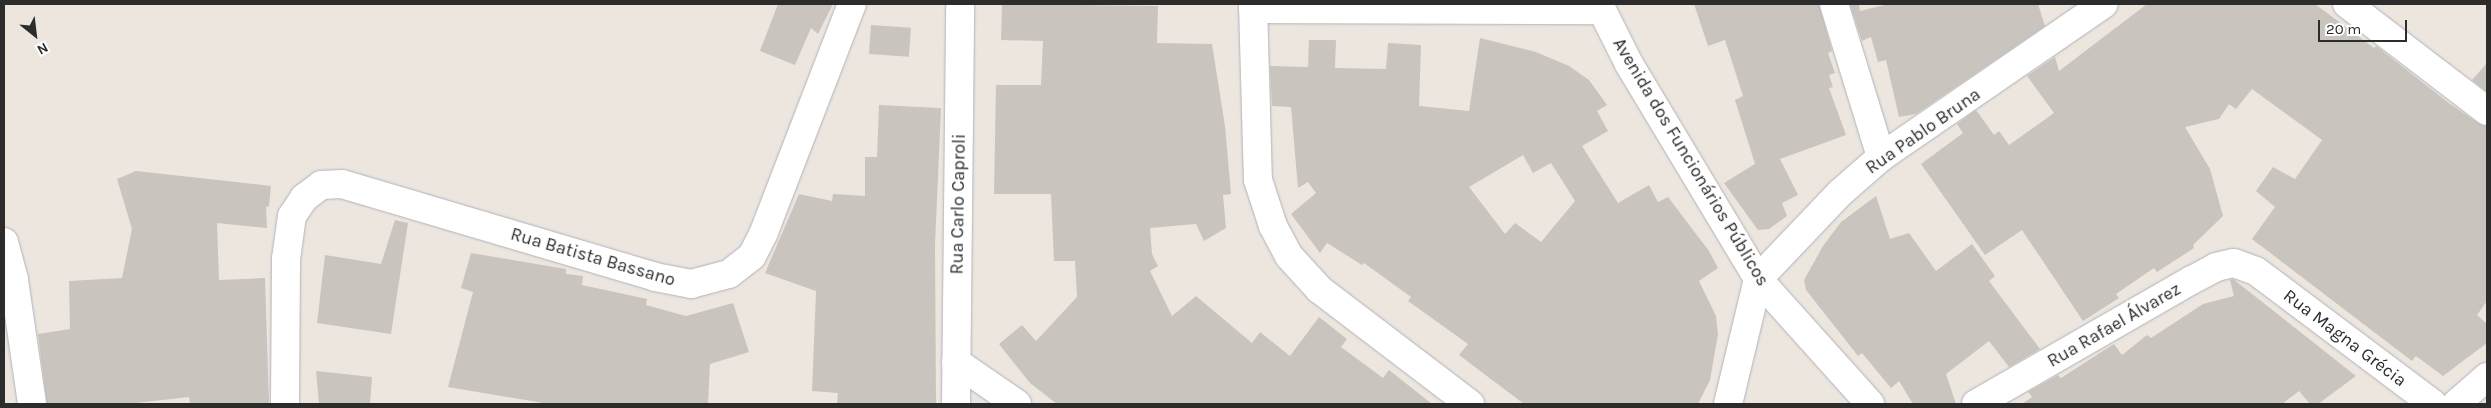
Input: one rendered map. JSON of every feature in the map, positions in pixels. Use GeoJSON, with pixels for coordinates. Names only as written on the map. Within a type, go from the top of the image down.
{"type":"FeatureCollection","features":[{"type":"Feature","properties":{"kind":"street","name":"Rua Batista Bassano"},"geometry":{"type":"LineString","coordinates":[[285,404],[286,259],[292,216],[304,198],[321,185],[342,184],[655,277],[692,284],[729,274],[752,256],[764,232],[852,4]]}},
{"type":"Feature","properties":{"kind":"street","name":"Rua Carlo Caproli"},"geometry":{"type":"LineString","coordinates":[[956,404],[960,4]]}},
{"type":"Feature","properties":{"kind":"street"},"geometry":{"type":"LineString","coordinates":[[1834,4],[1882,157]]}},
{"type":"Feature","properties":{"kind":"street","name":"Rua Pablo Bruna"},"geometry":{"type":"LineString","coordinates":[[1758,279],[1840,193],[1882,157],[2069,14],[2104,4]]}},
{"type":"Feature","properties":{"kind":"street"},"geometry":{"type":"LineString","coordinates":[[2347,4],[2487,111]]}},
{"type":"Feature","properties":{"kind":"street"},"geometry":{"type":"LineString","coordinates":[[1470,404],[1319,289],[1289,256],[1273,226],[1258,180],[1253,6],[1600,7]]}},
{"type":"Feature","properties":{"kind":"street","name":"Avenida dos Funcionários Públicos"},"geometry":{"type":"LineString","coordinates":[[1600,7],[1758,279],[1870,404]]}},
{"type":"Feature","properties":{"kind":"street"},"geometry":{"type":"LineString","coordinates":[[4,242],[14,280],[32,404]]}},
{"type":"Feature","properties":{"kind":"street","name":"Rua Rafael Álvarez"},"geometry":{"type":"LineString","coordinates":[[1976,404],[2216,267],[2234,263],[2256,271]]}},
{"type":"Feature","properties":{"kind":"street","name":"Rua Magna Grécia"},"geometry":{"type":"LineString","coordinates":[[2256,271],[2433,404]]}},
{"type":"Feature","properties":{"kind":"street"},"geometry":{"type":"LineString","coordinates":[[1728,404],[1758,279]]}},
{"type":"Feature","properties":{"kind":"street"},"geometry":{"type":"LineString","coordinates":[[956,362],[1017,404]]}},
{"type":"Feature","properties":{"kind":"street"},"geometry":{"type":"LineString","coordinates":[[2456,404],[2487,377]]}},
{"type":"Feature","properties":{"kind":"building"},"geometry":{"type":"Polygon","coordinates":[[[778,4],[833,4],[818,34],[811,28],[795,65],[760,51],[778,4]]]}},
{"type":"Feature","properties":{"kind":"building"},"geometry":{"type":"Polygon","coordinates":[[[1002,4],[1158,6],[1157,43],[1212,44],[1225,126],[1231,194],[1223,195],[1226,228],[1204,241],[1196,224],[1150,228],[1152,254],[1158,266],[1150,271],[1172,316],[1196,296],[1252,343],[1260,332],[1290,356],[1319,317],[1347,339],[1341,347],[1383,378],[1389,370],[1432,404],[1057,404],[1030,383],[999,344],[1022,325],[1036,341],[1077,297],[1075,261],[1054,261],[1051,194],[994,194],[996,85],[1041,85],[1043,41],[1001,40],[1002,4]]]}},
{"type":"Feature","properties":{"kind":"building"},"geometry":{"type":"Polygon","coordinates":[[[1694,4],[1819,4],[1832,51],[1828,53],[1835,73],[1829,75],[1833,87],[1829,88],[1846,135],[1780,159],[1798,195],[1782,203],[1787,216],[1769,229],[1758,230],[1724,183],[1755,164],[1735,100],[1743,96],[1725,40],[1708,46],[1694,4]]]}},
{"type":"Feature","properties":{"kind":"building"},"geometry":{"type":"Polygon","coordinates":[[[1850,4],[1859,4],[1860,11],[1889,4],[2038,4],[2045,26],[1916,114],[1899,117],[1886,60],[1878,62],[1871,37],[1862,41],[1850,4]]]}},
{"type":"Feature","properties":{"kind":"building"},"geometry":{"type":"Polygon","coordinates":[[[2147,4],[2315,4],[2374,48],[2376,46],[2450,104],[2478,123],[2487,126],[2487,301],[2477,315],[2487,324],[2487,343],[2443,376],[2416,356],[2412,361],[2252,239],[2275,207],[2256,191],[2273,167],[2295,179],[2322,140],[2252,89],[2236,109],[2229,104],[2219,119],[2185,127],[2210,169],[2223,216],[2193,245],[2194,248],[2157,272],[2154,268],[2116,294],[2119,298],[2083,321],[2022,230],[1985,255],[1921,164],[1963,133],[1957,124],[1976,110],[1994,135],[1999,131],[2009,145],[2054,113],[2027,76],[2055,57],[2059,71],[2147,4]]]}},
{"type":"Feature","properties":{"kind":"building"},"geometry":{"type":"Polygon","coordinates":[[[871,25],[911,28],[909,57],[869,54],[871,25]]]}},
{"type":"Feature","properties":{"kind":"building"},"geometry":{"type":"Polygon","coordinates":[[[1480,38],[1536,52],[1569,66],[1589,80],[1607,105],[1597,111],[1608,131],[1582,146],[1618,203],[1649,185],[1658,202],[1668,197],[1709,251],[1718,268],[1699,281],[1716,316],[1718,334],[1710,380],[1698,404],[1524,404],[1459,355],[1468,344],[1408,301],[1411,297],[1364,263],[1362,265],[1327,243],[1320,253],[1291,214],[1316,193],[1308,182],[1298,188],[1291,107],[1272,106],[1270,66],[1308,67],[1309,40],[1336,40],[1335,68],[1386,69],[1388,43],[1421,45],[1419,106],[1469,111],[1480,38]],[[1523,155],[1469,187],[1505,234],[1515,223],[1541,242],[1575,201],[1551,163],[1533,173],[1523,155]]]}},
{"type":"Feature","properties":{"kind":"building"},"geometry":{"type":"Polygon","coordinates":[[[2487,63],[2487,92],[2472,80],[2487,63]]]}},
{"type":"Feature","properties":{"kind":"building"},"geometry":{"type":"Polygon","coordinates":[[[879,105],[941,108],[935,244],[936,404],[837,404],[838,393],[812,391],[816,291],[765,273],[799,194],[832,201],[833,194],[865,196],[865,157],[877,157],[879,105]]]}},
{"type":"Feature","properties":{"kind":"building"},"geometry":{"type":"Polygon","coordinates":[[[136,171],[271,186],[269,206],[266,207],[267,228],[217,223],[219,280],[265,278],[269,404],[190,404],[189,397],[127,404],[47,404],[38,334],[70,329],[69,281],[122,278],[132,229],[117,179],[136,171]]]}},
{"type":"Feature","properties":{"kind":"building"},"geometry":{"type":"Polygon","coordinates":[[[1876,196],[1890,239],[1909,233],[1936,271],[1972,244],[1995,276],[1989,281],[2040,349],[2009,367],[1989,341],[1946,374],[1956,404],[1913,404],[1899,381],[1891,388],[1862,353],[1858,356],[1806,290],[1804,280],[1823,246],[1841,222],[1876,196]]]}},
{"type":"Feature","properties":{"kind":"building"},"geometry":{"type":"Polygon","coordinates":[[[395,220],[408,223],[391,334],[317,323],[325,255],[381,264],[395,220]]]}},
{"type":"Feature","properties":{"kind":"building"},"geometry":{"type":"Polygon","coordinates":[[[471,253],[566,269],[566,274],[583,276],[582,285],[647,299],[646,305],[686,316],[733,303],[749,352],[710,364],[708,404],[549,404],[448,387],[473,292],[461,288],[471,253]]]}},
{"type":"Feature","properties":{"kind":"building"},"geometry":{"type":"Polygon","coordinates":[[[2233,279],[2356,376],[2318,404],[2310,404],[2299,391],[2282,404],[2022,404],[2032,397],[2028,392],[2058,375],[2061,378],[2114,344],[2122,355],[2147,335],[2151,338],[2203,304],[2234,296],[2230,280],[2233,279]]]}},
{"type":"Feature","properties":{"kind":"building"},"geometry":{"type":"Polygon","coordinates":[[[316,371],[372,377],[370,404],[319,404],[316,371]]]}}]}
